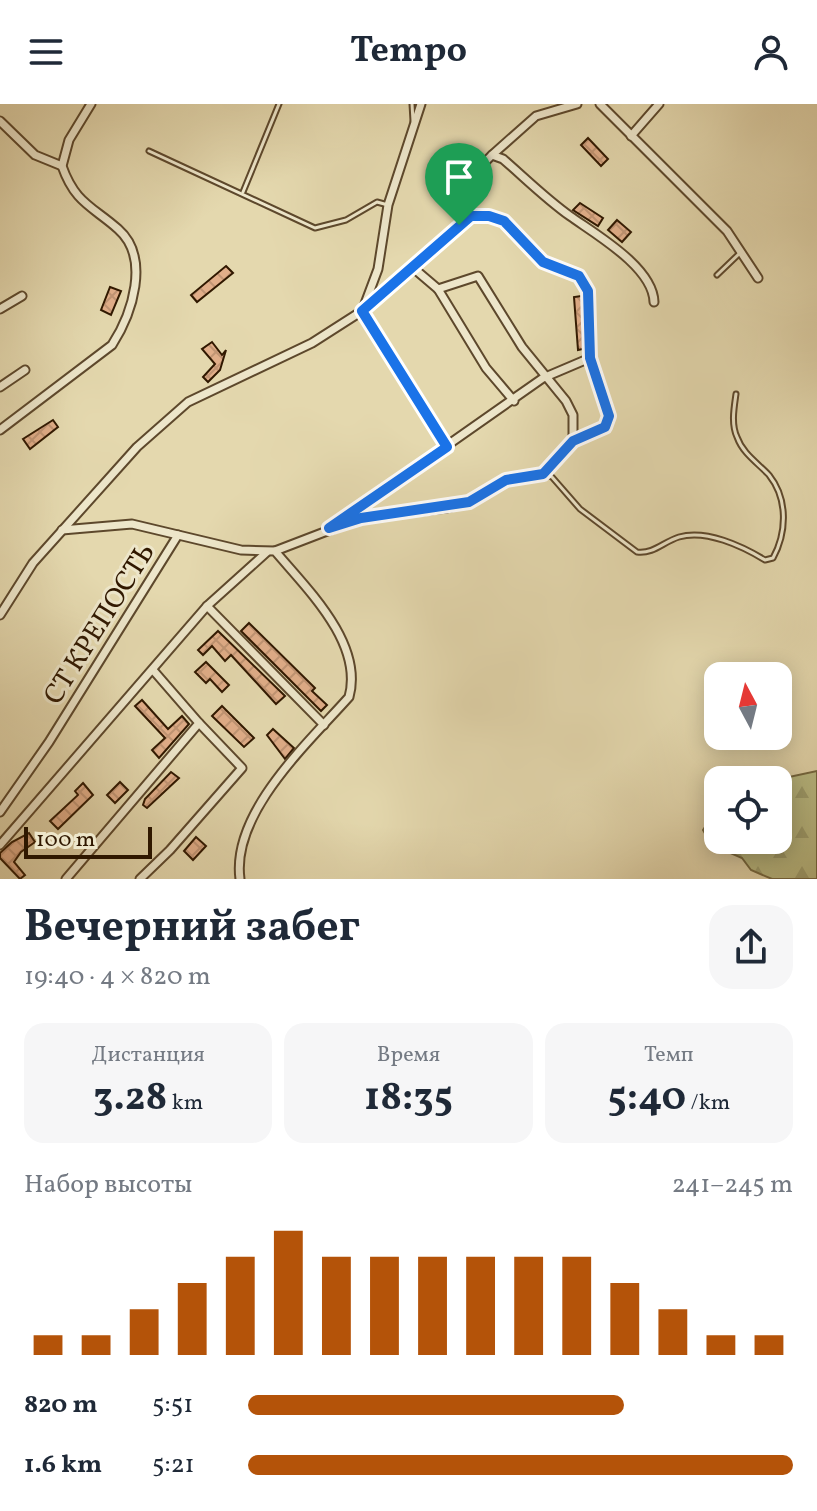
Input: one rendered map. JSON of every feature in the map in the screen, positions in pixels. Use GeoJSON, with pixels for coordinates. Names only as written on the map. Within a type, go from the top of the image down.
{"type":"FeatureCollection","features":[{"type":"Feature","properties":{"kind":"street"},"geometry":{"type":"LineString","coordinates":[[62,166],[69,140],[91,104]]}},
{"type":"Feature","properties":{"kind":"street"},"geometry":{"type":"LineString","coordinates":[[362,311],[378,269],[388,205],[421,104]]}},
{"type":"Feature","properties":{"kind":"street"},"geometry":{"type":"LineString","coordinates":[[459,225],[474,178],[492,155],[536,116],[577,104]]}},
{"type":"Feature","properties":{"kind":"street"},"geometry":{"type":"LineString","coordinates":[[600,104],[727,231],[758,278]]}},
{"type":"Feature","properties":{"kind":"street"},"geometry":{"type":"LineString","coordinates":[[631,136],[659,104]]}},
{"type":"Feature","properties":{"kind":"street"},"geometry":{"type":"LineString","coordinates":[[0,121],[35,155],[62,166],[84,206],[118,229],[130,244],[136,264],[131,304],[124,326],[112,345],[0,430]]}},
{"type":"Feature","properties":{"kind":"street"},"geometry":{"type":"LineString","coordinates":[[492,155],[503,159],[571,217],[601,234],[654,289],[654,302]]}},
{"type":"Feature","properties":{"kind":"street"},"geometry":{"type":"LineString","coordinates":[[0,615],[33,563],[62,530],[137,447],[188,402],[312,343],[362,311],[471,216],[489,216],[504,221],[543,262],[579,276],[588,291],[590,358],[609,416],[605,427],[573,441],[543,474],[506,480],[469,502],[447,508],[361,518],[271,552],[207,606],[0,845]]}},
{"type":"Feature","properties":{"kind":"street"},"geometry":{"type":"LineString","coordinates":[[411,266],[438,289],[486,368],[514,401]]}},
{"type":"Feature","properties":{"kind":"street"},"geometry":{"type":"LineString","coordinates":[[438,289],[478,276],[543,378],[566,401],[573,415],[573,441]]}},
{"type":"Feature","properties":{"kind":"street"},"geometry":{"type":"LineString","coordinates":[[0,309],[22,296]]}},
{"type":"Feature","properties":{"kind":"street"},"geometry":{"type":"LineString","coordinates":[[362,311],[447,447]]}},
{"type":"Feature","properties":{"kind":"street"},"geometry":{"type":"LineString","coordinates":[[329,528],[543,378],[590,358]]}},
{"type":"Feature","properties":{"kind":"street"},"geometry":{"type":"LineString","coordinates":[[0,387],[25,370]]}},
{"type":"Feature","properties":{"kind":"street"},"geometry":{"type":"LineString","coordinates":[[62,530],[132,524],[271,552],[333,621],[349,666],[352,685],[349,697],[276,780],[248,827],[237,861],[240,879]]}},
{"type":"Feature","properties":{"kind":"street","name":"СТ КРЕПОСТЬ"},"geometry":{"type":"LineString","coordinates":[[0,812],[49,742],[178,535]]}},
{"type":"Feature","properties":{"kind":"street"},"geometry":{"type":"LineString","coordinates":[[207,606],[324,725]]}},
{"type":"Feature","properties":{"kind":"street"},"geometry":{"type":"LineString","coordinates":[[140,879],[170,850],[242,768],[153,670]]}},
{"type":"Feature","properties":{"kind":"street"},"geometry":{"type":"LineString","coordinates":[[66,879],[199,723]]}},
{"type":"Feature","properties":{"kind":"lane"},"geometry":{"type":"LineString","coordinates":[[243,192],[279,104]]}},
{"type":"Feature","properties":{"kind":"lane"},"geometry":{"type":"LineString","coordinates":[[412,104],[413,121]]}},
{"type":"Feature","properties":{"kind":"lane"},"geometry":{"type":"LineString","coordinates":[[149,151],[315,228],[346,220],[377,202],[388,205]]}},
{"type":"Feature","properties":{"kind":"lane"},"geometry":{"type":"LineString","coordinates":[[717,275],[741,252]]}},
{"type":"Feature","properties":{"kind":"lane"},"geometry":{"type":"LineString","coordinates":[[543,474],[552,477],[580,509],[637,552],[647,553],[680,537],[704,537],[735,544],[765,560],[773,558],[780,544],[784,523],[781,498],[769,476],[746,453],[737,438],[733,421],[736,394]]}},
{"type":"Feature","properties":{"kind":"green space"},"geometry":{"type":"Polygon","coordinates":[[[817,771],[817,879],[772,879],[751,870],[742,858],[733,854],[792,854],[792,776],[817,771]]]}},
{"type":"Feature","properties":{"kind":"building"},"geometry":{"type":"Polygon","coordinates":[[[588,138],[608,159],[601,166],[581,145],[588,138]]]}},
{"type":"Feature","properties":{"kind":"building"},"geometry":{"type":"Polygon","coordinates":[[[580,203],[603,218],[598,226],[573,210],[580,203]]]}},
{"type":"Feature","properties":{"kind":"building"},"geometry":{"type":"Polygon","coordinates":[[[617,220],[631,232],[622,242],[608,230],[617,220]]]}},
{"type":"Feature","properties":{"kind":"building"},"geometry":{"type":"Polygon","coordinates":[[[226,266],[233,273],[197,302],[191,295],[226,266]]]}},
{"type":"Feature","properties":{"kind":"building"},"geometry":{"type":"Polygon","coordinates":[[[110,287],[121,291],[111,315],[101,310],[110,287]]]}},
{"type":"Feature","properties":{"kind":"building"},"geometry":{"type":"Polygon","coordinates":[[[582,296],[583,349],[578,350],[574,297],[582,296]]]}},
{"type":"Feature","properties":{"kind":"building"},"geometry":{"type":"Polygon","coordinates":[[[212,342],[222,355],[226,350],[220,370],[208,382],[203,377],[215,364],[202,349],[212,342]]]}},
{"type":"Feature","properties":{"kind":"building"},"geometry":{"type":"Polygon","coordinates":[[[53,420],[58,427],[30,449],[23,439],[53,420]]]}},
{"type":"Feature","properties":{"kind":"building"},"geometry":{"type":"Polygon","coordinates":[[[249,623],[315,688],[312,691],[327,705],[321,711],[241,631],[249,623]]]}},
{"type":"Feature","properties":{"kind":"building"},"geometry":{"type":"Polygon","coordinates":[[[218,631],[285,696],[276,704],[231,655],[225,661],[212,646],[203,655],[198,650],[218,631]]]}},
{"type":"Feature","properties":{"kind":"building"},"geometry":{"type":"Polygon","coordinates":[[[206,662],[229,685],[222,692],[210,679],[206,683],[195,672],[206,662]]]}},
{"type":"Feature","properties":{"kind":"building"},"geometry":{"type":"Polygon","coordinates":[[[142,700],[168,729],[182,716],[189,724],[159,758],[152,750],[165,738],[135,706],[142,700]]]}},
{"type":"Feature","properties":{"kind":"building"},"geometry":{"type":"Polygon","coordinates":[[[222,706],[254,738],[244,747],[212,716],[222,706]]]}},
{"type":"Feature","properties":{"kind":"building"},"geometry":{"type":"Polygon","coordinates":[[[273,729],[294,748],[285,759],[267,735],[273,729]]]}},
{"type":"Feature","properties":{"kind":"building"},"geometry":{"type":"Polygon","coordinates":[[[171,772],[179,778],[147,808],[143,805],[145,799],[171,772]]]}},
{"type":"Feature","properties":{"kind":"building"},"geometry":{"type":"Polygon","coordinates":[[[120,782],[128,790],[115,803],[107,795],[120,782]]]}},
{"type":"Feature","properties":{"kind":"building"},"geometry":{"type":"Polygon","coordinates":[[[83,783],[93,795],[58,829],[50,821],[78,795],[75,791],[83,783]]]}},
{"type":"Feature","properties":{"kind":"building"},"geometry":{"type":"Polygon","coordinates":[[[29,833],[35,842],[21,852],[14,862],[25,875],[20,879],[0,858],[0,853],[29,833]]]}},
{"type":"Feature","properties":{"kind":"building"},"geometry":{"type":"Polygon","coordinates":[[[196,837],[206,846],[193,860],[184,851],[196,837]]]}},
{"type":"Feature","properties":{"kind":"route"},"geometry":{"type":"LineString","coordinates":[[471,216],[489,216],[504,221],[528,251],[543,262],[579,276],[588,291],[590,358],[609,416],[605,427],[573,441],[543,474],[506,480],[469,502],[447,508],[361,518],[329,528],[447,447],[362,311],[459,225],[471,216]]}}]}
